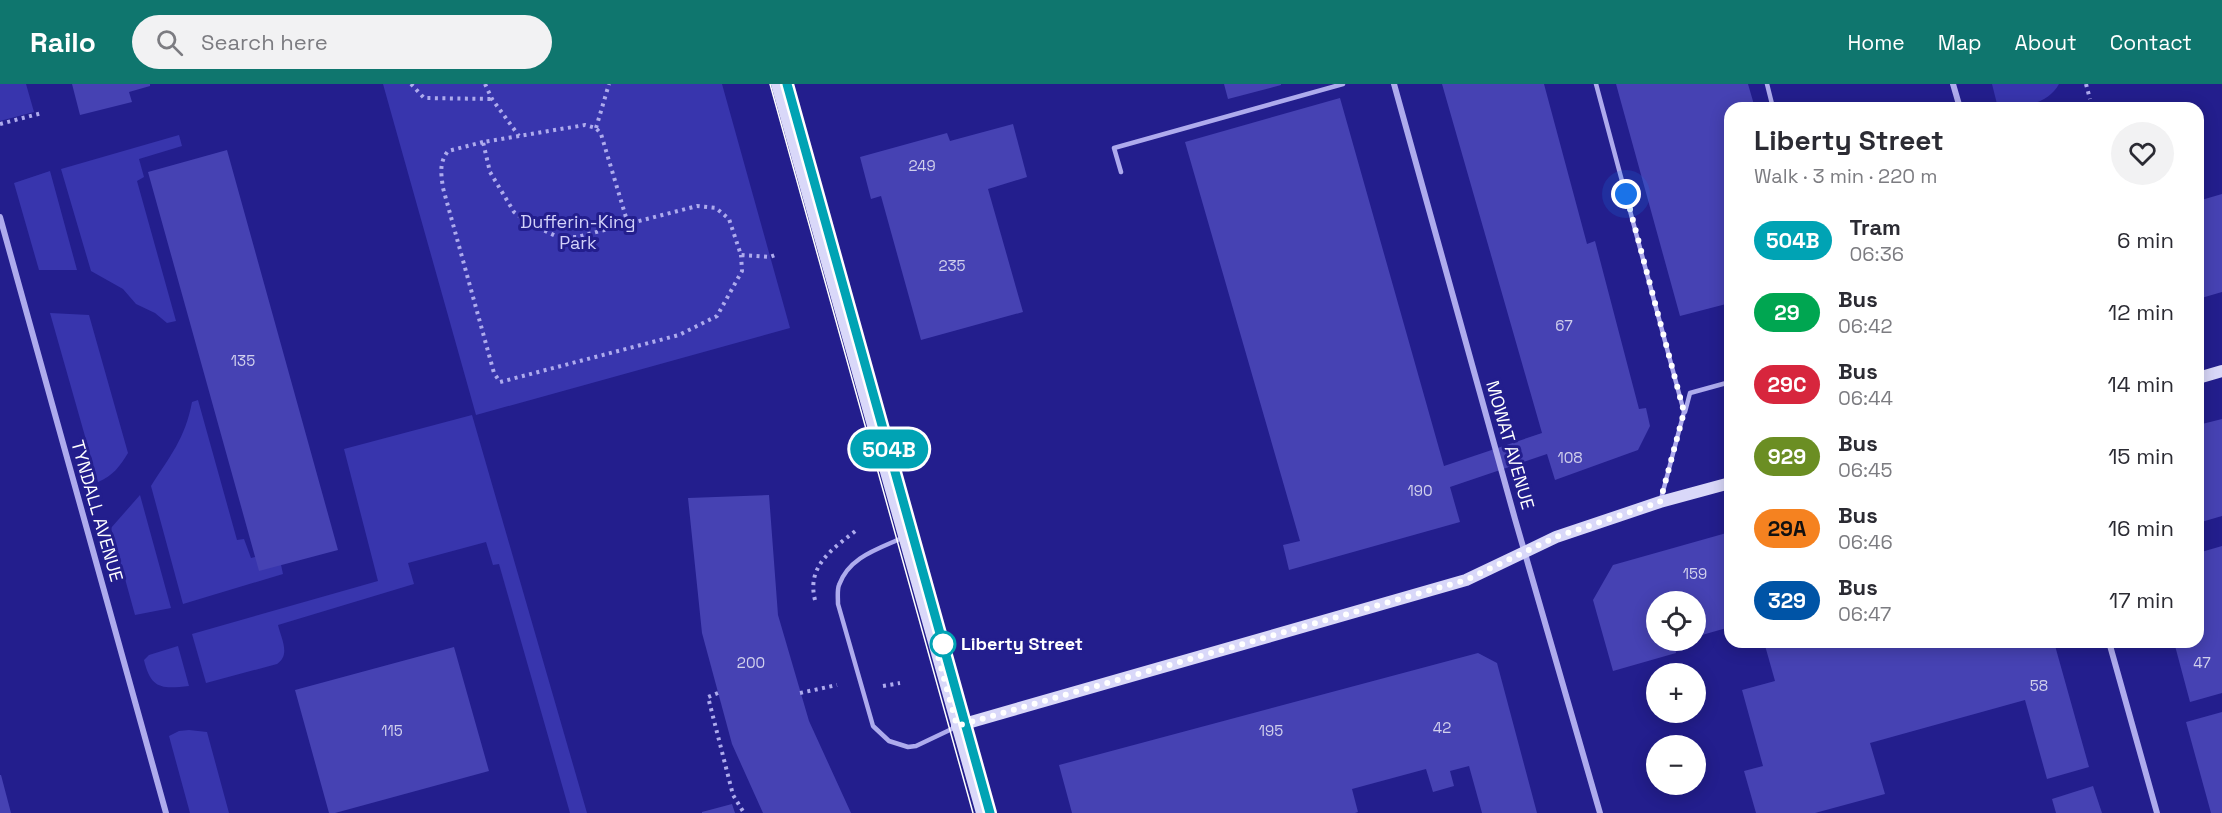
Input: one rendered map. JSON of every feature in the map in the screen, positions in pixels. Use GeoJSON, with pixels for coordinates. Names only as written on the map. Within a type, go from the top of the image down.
{"type":"FeatureCollection","features":[{"type":"Feature","properties":{"kind":"street"},"geometry":{"type":"LineString","coordinates":[[777,84],[982,813]]}},
{"type":"Feature","properties":{"kind":"street","name":"MOWAT AVENUE"},"geometry":{"type":"LineString","coordinates":[[1394,84],[1524,551],[1600,813]]}},
{"type":"Feature","properties":{"kind":"street"},"geometry":{"type":"LineString","coordinates":[[1953,84],[1958,102]]}},
{"type":"Feature","properties":{"kind":"street","name":"TYNDALL AVENUE"},"geometry":{"type":"LineString","coordinates":[[0,218],[166,813]]}},
{"type":"Feature","properties":{"kind":"street"},"geometry":{"type":"LineString","coordinates":[[2204,376],[2222,371]]}},
{"type":"Feature","properties":{"kind":"street"},"geometry":{"type":"LineString","coordinates":[[957,726],[1466,580],[1556,537],[1660,502],[1724,485]]}},
{"type":"Feature","properties":{"kind":"street"},"geometry":{"type":"LineString","coordinates":[[2111,648],[2157,813]]}},
{"type":"Feature","properties":{"kind":"lane"},"geometry":{"type":"LineString","coordinates":[[1121,172],[1114,148],[1343,84]]}},
{"type":"Feature","properties":{"kind":"lane"},"geometry":{"type":"LineString","coordinates":[[1596,84],[1684,412]]}},
{"type":"Feature","properties":{"kind":"lane"},"geometry":{"type":"LineString","coordinates":[[1767,84],[1772,102]]}},
{"type":"Feature","properties":{"kind":"lane"},"geometry":{"type":"LineString","coordinates":[[1660,502],[1690,393],[1724,384]]}},
{"type":"Feature","properties":{"kind":"lane"},"geometry":{"type":"LineString","coordinates":[[904,537],[865,554],[852,565],[838,586],[838,604],[873,726],[888,741],[908,747],[916,746],[957,726]]}},
{"type":"Feature","properties":{"kind":"path"},"geometry":{"type":"LineString","coordinates":[[411,84],[424,98],[492,99]]}},
{"type":"Feature","properties":{"kind":"path"},"geometry":{"type":"LineString","coordinates":[[485,84],[492,99],[519,137]]}},
{"type":"Feature","properties":{"kind":"path"},"geometry":{"type":"LineString","coordinates":[[596,128],[609,84]]}},
{"type":"Feature","properties":{"kind":"path"},"geometry":{"type":"LineString","coordinates":[[2086,84],[2090,99]]}},
{"type":"Feature","properties":{"kind":"path"},"geometry":{"type":"LineString","coordinates":[[0,124],[42,113]]}},
{"type":"Feature","properties":{"kind":"path"},"geometry":{"type":"LineString","coordinates":[[483,142],[490,172],[514,212],[530,224],[558,237],[577,237],[628,224],[697,206],[716,208],[729,219],[741,255],[742,272],[725,303],[717,316],[703,324],[679,335],[500,382],[494,373],[443,188],[442,160],[448,151],[483,142],[585,125],[596,128],[601,134],[628,224]]}},
{"type":"Feature","properties":{"kind":"path"},"geometry":{"type":"LineString","coordinates":[[741,255],[770,257],[778,254]]}},
{"type":"Feature","properties":{"kind":"path"},"geometry":{"type":"LineString","coordinates":[[800,693],[837,685]]}},
{"type":"Feature","properties":{"kind":"path"},"geometry":{"type":"LineString","coordinates":[[718,693],[708,697],[733,795],[744,813]]}},
{"type":"Feature","properties":{"kind":"green space"},"geometry":{"type":"Polygon","coordinates":[[[0,84],[26,84],[34,112],[0,121],[0,84]]]}},
{"type":"Feature","properties":{"kind":"green space","name":"Dufferin-King Park"},"geometry":{"type":"Polygon","coordinates":[[[383,84],[722,84],[790,328],[476,415],[383,84]]]}},
{"type":"Feature","properties":{"kind":"green space"},"geometry":{"type":"Polygon","coordinates":[[[1992,84],[2059,84],[2048,97],[2037,102],[1996,102],[1992,84]]]}},
{"type":"Feature","properties":{"kind":"green space"},"geometry":{"type":"Polygon","coordinates":[[[179,135],[182,146],[139,159],[144,177],[137,181],[176,321],[167,323],[155,313],[136,304],[123,289],[91,271],[61,169],[179,135]]]}},
{"type":"Feature","properties":{"kind":"green space"},"geometry":{"type":"Polygon","coordinates":[[[50,171],[77,270],[39,270],[14,183],[50,171]]]}},
{"type":"Feature","properties":{"kind":"green space"},"geometry":{"type":"Polygon","coordinates":[[[50,313],[89,315],[128,453],[116,470],[98,482],[50,313]]]}},
{"type":"Feature","properties":{"kind":"green space"},"geometry":{"type":"Polygon","coordinates":[[[198,400],[237,540],[244,539],[251,558],[278,551],[283,574],[183,604],[151,486],[181,437],[192,402],[198,400]]]}},
{"type":"Feature","properties":{"kind":"green space"},"geometry":{"type":"Polygon","coordinates":[[[472,415],[587,813],[570,813],[499,564],[493,565],[486,542],[408,563],[414,584],[278,625],[284,651],[277,664],[206,683],[192,634],[378,581],[344,449],[472,415]]]}},
{"type":"Feature","properties":{"kind":"green space"},"geometry":{"type":"Polygon","coordinates":[[[140,495],[171,608],[135,615],[111,528],[140,495]]]}},
{"type":"Feature","properties":{"kind":"green space"},"geometry":{"type":"Polygon","coordinates":[[[178,646],[189,686],[164,687],[159,685],[150,677],[144,660],[149,655],[178,646]]]}},
{"type":"Feature","properties":{"kind":"green space"},"geometry":{"type":"Polygon","coordinates":[[[179,731],[207,732],[229,813],[190,813],[169,736],[179,731]]]}},
{"type":"Feature","properties":{"kind":"building"},"geometry":{"type":"Polygon","coordinates":[[[72,84],[150,84],[150,86],[129,92],[132,102],[80,115],[72,84]]]}},
{"type":"Feature","properties":{"kind":"building"},"geometry":{"type":"Polygon","coordinates":[[[1224,84],[1281,84],[1281,85],[1228,99],[1224,84]]]}},
{"type":"Feature","properties":{"kind":"building"},"geometry":{"type":"Polygon","coordinates":[[[1442,84],[1544,84],[1587,244],[1595,241],[1639,409],[1646,408],[1650,426],[1638,450],[1555,480],[1547,454],[1450,487],[1460,522],[1289,570],[1283,545],[1300,541],[1185,142],[1340,98],[1444,466],[1542,433],[1442,84]]]}},
{"type":"Feature","properties":{"kind":"building"},"geometry":{"type":"Polygon","coordinates":[[[1616,84],[1748,84],[1753,102],[1724,102],[1724,305],[1680,316],[1616,84]]]}},
{"type":"Feature","properties":{"kind":"building"},"geometry":{"type":"Polygon","coordinates":[[[1013,124],[1027,177],[988,189],[1023,312],[921,340],[881,196],[871,199],[860,157],[947,133],[950,141],[1013,124]]]}},
{"type":"Feature","properties":{"kind":"building"},"geometry":{"type":"Polygon","coordinates":[[[227,150],[338,550],[259,571],[148,172],[227,150]]]}},
{"type":"Feature","properties":{"kind":"building"},"geometry":{"type":"Polygon","coordinates":[[[2222,194],[2222,292],[2204,297],[2204,199],[2222,194]]]}},
{"type":"Feature","properties":{"kind":"building"},"geometry":{"type":"Polygon","coordinates":[[[2222,419],[2222,516],[2204,521],[2204,424],[2222,419]]]}},
{"type":"Feature","properties":{"kind":"building"},"geometry":{"type":"Polygon","coordinates":[[[769,495],[778,615],[809,721],[851,813],[763,813],[732,744],[702,633],[688,498],[769,495]]]}},
{"type":"Feature","properties":{"kind":"building"},"geometry":{"type":"Polygon","coordinates":[[[1724,534],[1724,629],[1706,634],[1706,591],[1646,591],[1646,651],[1676,651],[1676,653],[1613,671],[1593,600],[1613,565],[1724,534]]]}},
{"type":"Feature","properties":{"kind":"building"},"geometry":{"type":"Polygon","coordinates":[[[2222,546],[2222,693],[2190,702],[2176,648],[2204,648],[2204,551],[2222,546]]]}},
{"type":"Feature","properties":{"kind":"building"},"geometry":{"type":"Polygon","coordinates":[[[454,647],[489,771],[329,813],[295,690],[454,647]]]}},
{"type":"Feature","properties":{"kind":"building"},"geometry":{"type":"Polygon","coordinates":[[[1766,648],[2056,648],[2089,767],[2047,779],[2025,700],[1870,743],[1885,794],[1815,813],[1756,813],[1744,771],[1763,766],[1742,690],[1775,681],[1766,648]]]}},
{"type":"Feature","properties":{"kind":"building"},"geometry":{"type":"Polygon","coordinates":[[[1478,653],[1497,663],[1537,813],[1482,813],[1469,766],[1450,771],[1454,786],[1433,792],[1426,769],[1352,789],[1358,812],[1355,813],[1072,813],[1059,765],[1478,653]]]}},
{"type":"Feature","properties":{"kind":"building"},"geometry":{"type":"Polygon","coordinates":[[[2222,712],[2222,813],[2211,813],[2186,722],[2222,712]]]}},
{"type":"Feature","properties":{"kind":"building"},"geometry":{"type":"Polygon","coordinates":[[[1,775],[11,813],[0,813],[1,775]]]}},
{"type":"Feature","properties":{"kind":"building"},"geometry":{"type":"Polygon","coordinates":[[[2093,786],[2102,813],[2056,813],[2052,799],[2093,786]]]}},
{"type":"Feature","properties":{"kind":"building"},"geometry":{"type":"Polygon","coordinates":[[[732,804],[735,813],[702,813],[702,812],[732,804]]]}},
{"type":"Feature","properties":{"kind":"tram line"},"geometry":{"type":"LineString","coordinates":[[770,84],[973,813]]}},
{"type":"Feature","properties":{"kind":"tram line"},"geometry":{"type":"LineString","coordinates":[[787,84],[990,813]]}},
{"type":"Feature","properties":{"kind":"tram line","name":"504B"},"geometry":{"type":"LineString","coordinates":[[787,84],[990,813]]}},
{"type":"Feature","properties":{"kind":"place","name":"Liberty Street"},"geometry":{"type":"Point","coordinates":[943,644]}},
{"type":"Feature","properties":{"kind":"route"},"geometry":{"type":"LineString","coordinates":[[943,644],[933,638],[957,726],[1466,580],[1556,537],[1660,502],[1684,412],[1626,194]]}}]}
